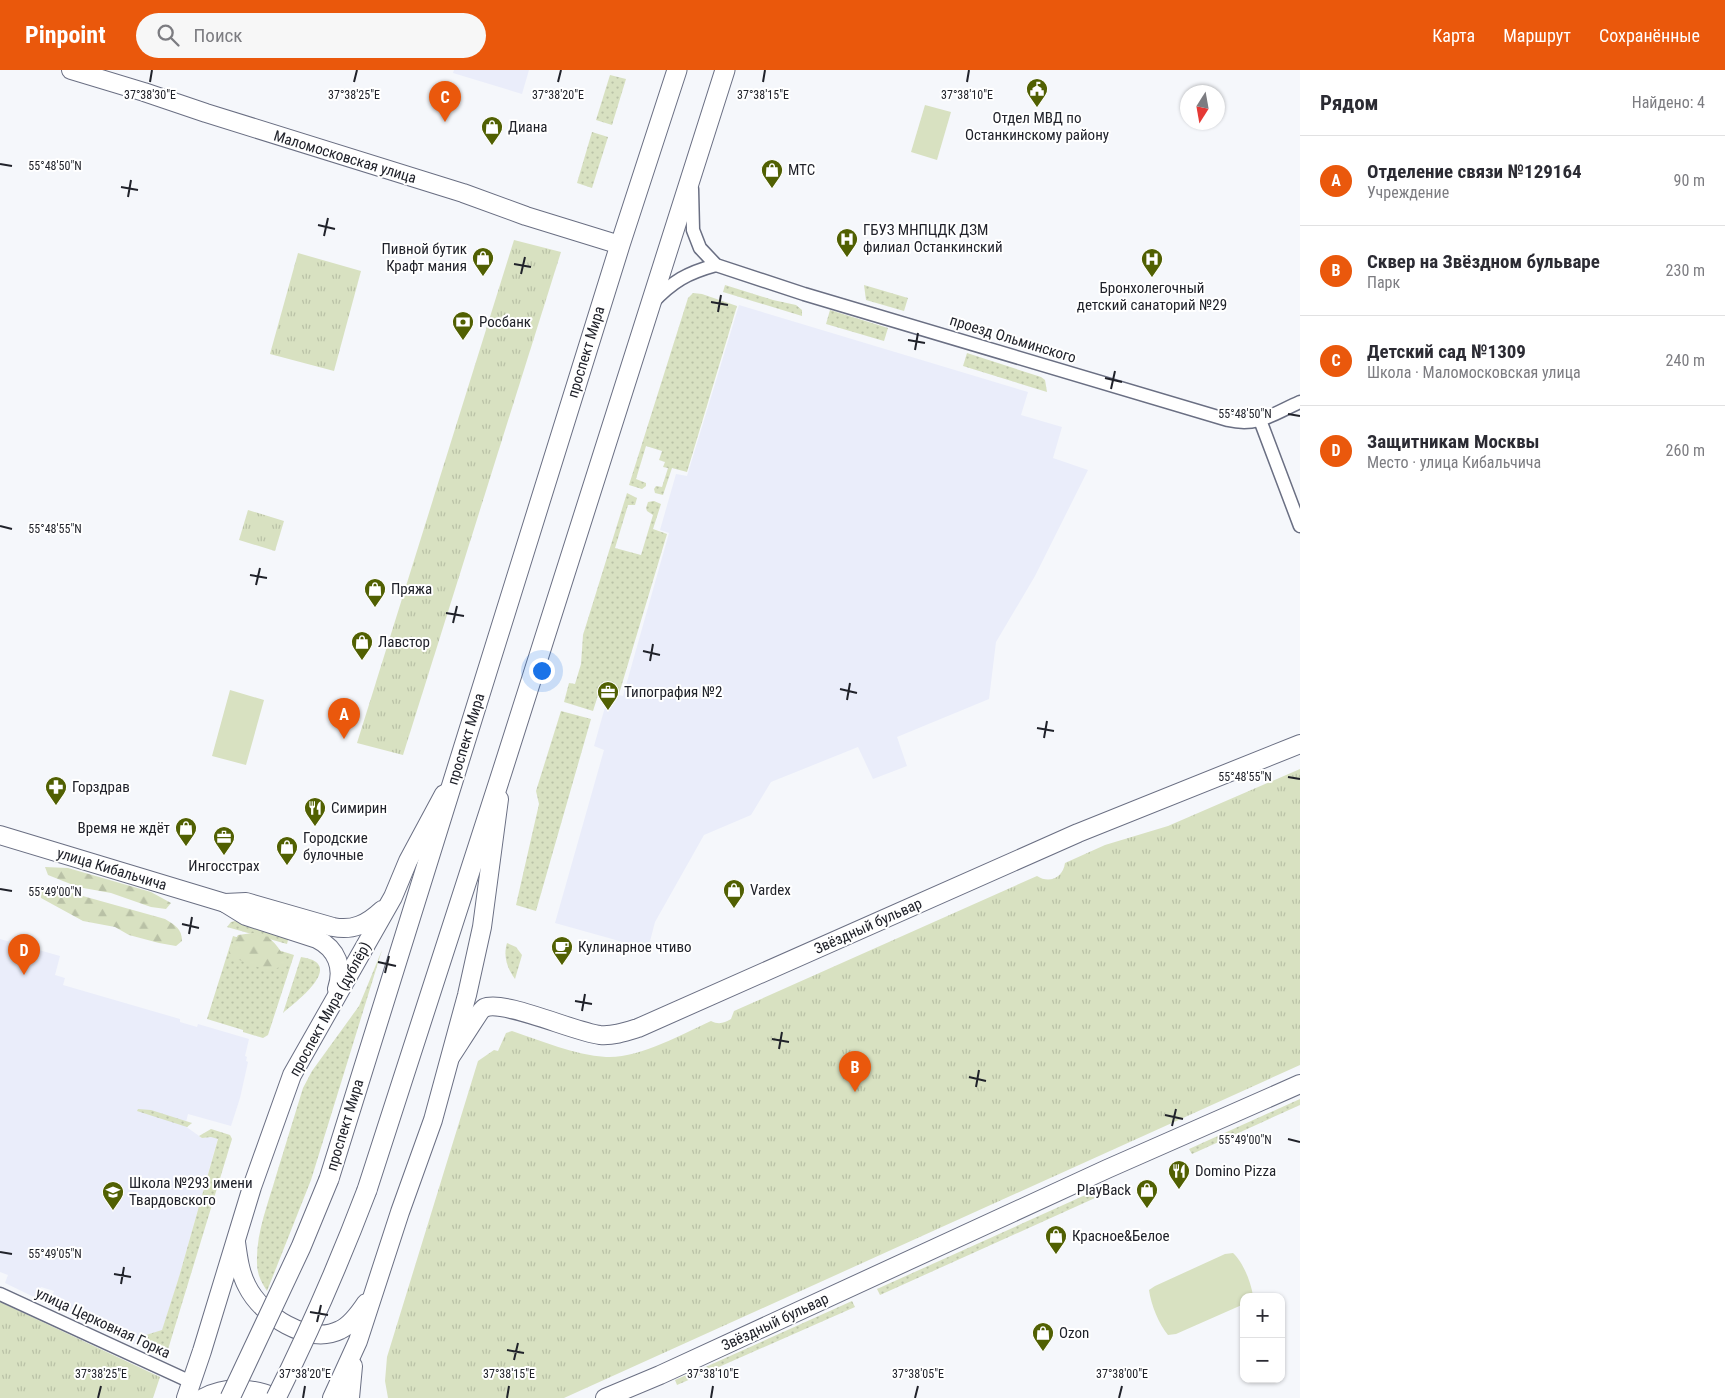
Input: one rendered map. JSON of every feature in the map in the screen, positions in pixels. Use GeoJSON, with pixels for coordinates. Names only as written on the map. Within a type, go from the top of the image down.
{"type":"FeatureCollection","features":[{"type":"Feature","properties":{"kind":"main road","name":"проспект Мира"},"geometry":{"type":"LineString","coordinates":[[230,1398],[301,1247],[329,1179],[620,245],[677,70]]}},
{"type":"Feature","properties":{"kind":"main road"},"geometry":{"type":"LineString","coordinates":[[277,1398],[340,1261],[368,1190],[725,70]]}},
{"type":"Feature","properties":{"kind":"street","name":"Маломосковская улица"},"geometry":{"type":"LineString","coordinates":[[70,70],[463,193],[526,216],[620,245]]}},
{"type":"Feature","properties":{"kind":"street","name":"проезд Ольминского"},"geometry":{"type":"LineString","coordinates":[[694,165],[693,230],[700,248],[716,265],[804,294],[1228,420],[1247,423],[1260,420],[1300,402]]}},
{"type":"Feature","properties":{"kind":"street"},"geometry":{"type":"LineString","coordinates":[[649,306],[679,280],[694,271],[716,265]]}},
{"type":"Feature","properties":{"kind":"street"},"geometry":{"type":"LineString","coordinates":[[1260,420],[1300,526]]}},
{"type":"Feature","properties":{"kind":"street","name":"Звёздный бульвар"},"geometry":{"type":"LineString","coordinates":[[451,1056],[480,1011],[490,1006],[512,1009],[600,1035],[617,1034],[638,1028],[1078,833],[1300,744]]}},
{"type":"Feature","properties":{"kind":"street"},"geometry":{"type":"LineString","coordinates":[[350,1398],[353,1362],[358,1341],[372,1294],[433,1120],[467,995],[482,927],[502,772]]}},
{"type":"Feature","properties":{"kind":"street","name":"проспект Мира (дублёр)"},"geometry":{"type":"LineString","coordinates":[[189,1390],[252,1187],[292,1075],[393,897],[408,861],[455,774]]}},
{"type":"Feature","properties":{"kind":"street","name":"улица Кибальчича"},"geometry":{"type":"LineString","coordinates":[[0,835],[225,903],[242,914],[317,939],[327,945],[338,960],[340,972],[331,1008]]}},
{"type":"Feature","properties":{"kind":"street","name":"улица Кибальчича"},"geometry":{"type":"LineString","coordinates":[[225,903],[246,902],[346,929],[357,928],[368,922],[393,897]]}},
{"type":"Feature","properties":{"kind":"street","name":"Звёздный бульвар"},"geometry":{"type":"LineString","coordinates":[[605,1398],[1107,1169],[1300,1084]]}},
{"type":"Feature","properties":{"kind":"street"},"geometry":{"type":"LineString","coordinates":[[235,1239],[243,1278],[255,1299],[272,1316],[299,1330],[322,1334],[340,1330],[360,1311],[372,1294]]}},
{"type":"Feature","properties":{"kind":"street","name":"улица Церковная Горка"},"geometry":{"type":"LineString","coordinates":[[0,1294],[189,1390]]}},
{"type":"Feature","properties":{"kind":"street"},"geometry":{"type":"LineString","coordinates":[[332,1398],[358,1341]]}},
{"type":"Feature","properties":{"kind":"street"},"geometry":{"type":"LineString","coordinates":[[203,1398],[215,1392],[238,1389],[262,1392],[277,1398]]}},
{"type":"Feature","properties":{"kind":"shaded area"},"geometry":{"type":"Polygon","coordinates":[[[454,70],[529,70],[522,94],[453,73],[454,70]]]}},
{"type":"Feature","properties":{"kind":"shaded area"},"geometry":{"type":"Polygon","coordinates":[[[739,305],[1028,392],[1021,415],[1062,427],[1053,458],[1088,470],[1035,576],[996,642],[989,699],[897,737],[907,766],[873,779],[858,747],[771,782],[751,815],[704,835],[655,922],[648,949],[555,923],[604,750],[594,746],[609,693],[623,696],[669,533],[660,530],[676,474],[687,476],[739,305]]]}},
{"type":"Feature","properties":{"kind":"shaded area"},"geometry":{"type":"Polygon","coordinates":[[[0,939],[60,956],[55,975],[65,978],[63,985],[180,1019],[180,1022],[197,1027],[198,1024],[249,1039],[245,1056],[248,1062],[240,1098],[231,1126],[188,1114],[185,1126],[202,1138],[218,1138],[162,1331],[146,1335],[140,1347],[49,1304],[54,1291],[41,1287],[36,1298],[5,1283],[8,1275],[0,1272],[0,939]]]}},
{"type":"Feature","properties":{"kind":"green space"},"geometry":{"type":"Polygon","coordinates":[[[610,75],[626,79],[612,125],[596,120],[610,75]]]}},
{"type":"Feature","properties":{"kind":"green space"},"geometry":{"type":"Polygon","coordinates":[[[925,105],[951,112],[937,160],[911,152],[925,105]]]}},
{"type":"Feature","properties":{"kind":"green space"},"geometry":{"type":"Polygon","coordinates":[[[592,132],[608,137],[592,188],[577,183],[592,132]]]}},
{"type":"Feature","properties":{"kind":"green space"},"geometry":{"type":"Polygon","coordinates":[[[514,240],[561,252],[403,755],[357,743],[514,240]]]}},
{"type":"Feature","properties":{"kind":"green space"},"geometry":{"type":"Polygon","coordinates":[[[298,253],[361,271],[334,371],[270,354],[298,253]]]}},
{"type":"Feature","properties":{"kind":"green space"},"geometry":{"type":"Polygon","coordinates":[[[725,285],[796,305],[802,310],[802,316],[723,292],[725,285]]]}},
{"type":"Feature","properties":{"kind":"green space"},"geometry":{"type":"Polygon","coordinates":[[[864,285],[908,298],[904,311],[866,300],[864,285]]]}},
{"type":"Feature","properties":{"kind":"green space"},"geometry":{"type":"Polygon","coordinates":[[[693,293],[702,294],[737,306],[687,472],[672,468],[663,495],[655,493],[654,489],[656,486],[662,487],[668,468],[663,467],[665,462],[659,460],[662,451],[646,446],[636,479],[646,483],[646,486],[642,489],[629,485],[688,298],[693,293]]]}},
{"type":"Feature","properties":{"kind":"green space"},"geometry":{"type":"Polygon","coordinates":[[[830,310],[888,328],[884,341],[826,324],[830,310]]]}},
{"type":"Feature","properties":{"kind":"green space"},"geometry":{"type":"Polygon","coordinates":[[[967,353],[1041,377],[1045,380],[1047,392],[963,366],[967,353]]]}},
{"type":"Feature","properties":{"kind":"green space"},"geometry":{"type":"Polygon","coordinates":[[[627,493],[637,498],[635,505],[628,505],[615,548],[641,555],[653,515],[647,511],[648,502],[654,501],[661,504],[653,529],[667,534],[619,694],[600,689],[593,711],[564,702],[569,683],[575,684],[581,664],[583,635],[627,493]]]}},
{"type":"Feature","properties":{"kind":"green space"},"geometry":{"type":"Polygon","coordinates":[[[248,510],[284,521],[275,551],[239,540],[248,510]]]}},
{"type":"Feature","properties":{"kind":"green space"},"geometry":{"type":"Polygon","coordinates":[[[230,690],[264,700],[246,765],[212,756],[230,690]]]}},
{"type":"Feature","properties":{"kind":"green space"},"geometry":{"type":"Polygon","coordinates":[[[561,711],[591,719],[536,911],[516,905],[539,804],[536,791],[561,711]]]}},
{"type":"Feature","properties":{"kind":"green space"},"geometry":{"type":"Polygon","coordinates":[[[1300,769],[1300,1065],[564,1398],[388,1398],[385,1381],[387,1357],[478,1061],[494,1050],[498,1051],[506,1033],[512,1031],[558,1047],[594,1056],[619,1057],[646,1050],[711,1021],[726,1022],[731,1019],[734,1011],[1037,876],[1046,879],[1055,878],[1064,868],[1065,863],[1105,845],[1168,826],[1300,769]]]}},
{"type":"Feature","properties":{"kind":"green space"},"geometry":{"type":"Polygon","coordinates":[[[45,867],[68,868],[151,892],[171,903],[166,909],[151,907],[111,893],[78,887],[48,875],[45,867]]]}},
{"type":"Feature","properties":{"kind":"green space"},"geometry":{"type":"Polygon","coordinates":[[[47,886],[165,919],[179,930],[182,941],[176,946],[159,943],[129,935],[115,927],[83,921],[41,898],[40,890],[47,886]]]}},
{"type":"Feature","properties":{"kind":"green space"},"geometry":{"type":"Polygon","coordinates":[[[235,921],[289,936],[287,944],[227,927],[231,922],[235,921]]]}},
{"type":"Feature","properties":{"kind":"green space"},"geometry":{"type":"Polygon","coordinates":[[[253,933],[273,941],[286,959],[283,966],[268,971],[229,956],[229,949],[238,935],[253,933]]]}},
{"type":"Feature","properties":{"kind":"green space"},"geometry":{"type":"Polygon","coordinates":[[[233,936],[294,955],[268,1035],[263,1038],[207,1019],[233,936]]]}},
{"type":"Feature","properties":{"kind":"green space"},"geometry":{"type":"Polygon","coordinates":[[[507,943],[516,947],[522,955],[515,979],[506,962],[507,943]]]}},
{"type":"Feature","properties":{"kind":"green space"},"geometry":{"type":"Polygon","coordinates":[[[382,950],[311,1180],[267,1291],[258,1271],[258,1241],[266,1208],[303,1088],[312,1071],[359,1006],[382,950]]]}},
{"type":"Feature","properties":{"kind":"green space"},"geometry":{"type":"Polygon","coordinates":[[[301,957],[316,962],[320,968],[319,974],[315,982],[302,997],[283,1013],[301,957]]]}},
{"type":"Feature","properties":{"kind":"green space"},"geometry":{"type":"Polygon","coordinates":[[[1300,1099],[1300,1105],[1192,1154],[1189,1149],[1300,1099]]]}},
{"type":"Feature","properties":{"kind":"green space"},"geometry":{"type":"Polygon","coordinates":[[[138,1109],[151,1110],[192,1123],[187,1127],[137,1111],[138,1109]]]}},
{"type":"Feature","properties":{"kind":"green space"},"geometry":{"type":"Polygon","coordinates":[[[211,1129],[230,1135],[232,1139],[166,1356],[163,1358],[140,1347],[146,1335],[162,1330],[218,1139],[211,1137],[202,1138],[199,1136],[211,1129]]]}},
{"type":"Feature","properties":{"kind":"green space"},"geometry":{"type":"Polygon","coordinates":[[[1092,1192],[1095,1198],[880,1295],[877,1289],[1092,1192]]]}},
{"type":"Feature","properties":{"kind":"green space"},"geometry":{"type":"Polygon","coordinates":[[[1233,1253],[1240,1262],[1246,1273],[1252,1293],[1240,1293],[1240,1306],[1176,1334],[1168,1335],[1156,1314],[1149,1290],[1225,1254],[1233,1253]]]}},
{"type":"Feature","properties":{"kind":"green space"},"geometry":{"type":"Polygon","coordinates":[[[852,1301],[855,1307],[703,1374],[701,1369],[852,1301]]]}},
{"type":"Feature","properties":{"kind":"green space"},"geometry":{"type":"Polygon","coordinates":[[[0,1302],[160,1377],[153,1398],[0,1398],[0,1302]]]}},
{"type":"Feature","properties":{"kind":"green space"},"geometry":{"type":"Polygon","coordinates":[[[698,1370],[700,1375],[677,1385],[675,1380],[698,1370]]]}},
{"type":"Feature","properties":{"kind":"place","name":"Отдел МВД по Останкинскому району"},"geometry":{"type":"Point","coordinates":[1037,108]}},
{"type":"Feature","properties":{"kind":"place","name":"Детский сад №1309"},"geometry":{"type":"Point","coordinates":[445,122]}},
{"type":"Feature","properties":{"kind":"place","name":"Диана"},"geometry":{"type":"Point","coordinates":[492,146]}},
{"type":"Feature","properties":{"kind":"place","name":"МТС"},"geometry":{"type":"Point","coordinates":[772,189]}},
{"type":"Feature","properties":{"kind":"place","name":"ГБУЗ МНПЦДК ДЗМ филиал Останкинский"},"geometry":{"type":"Point","coordinates":[847,258]}},
{"type":"Feature","properties":{"kind":"place","name":"Пивной бутик Крафт мания"},"geometry":{"type":"Point","coordinates":[483,277]}},
{"type":"Feature","properties":{"kind":"place","name":"Бронхолегочный детский санаторий №29"},"geometry":{"type":"Point","coordinates":[1152,278]}},
{"type":"Feature","properties":{"kind":"place","name":"Росбанк"},"geometry":{"type":"Point","coordinates":[463,341]}},
{"type":"Feature","properties":{"kind":"place","name":"Пряжа"},"geometry":{"type":"Point","coordinates":[375,608]}},
{"type":"Feature","properties":{"kind":"place","name":"Лавстор"},"geometry":{"type":"Point","coordinates":[362,661]}},
{"type":"Feature","properties":{"kind":"place","name":"Типография №2"},"geometry":{"type":"Point","coordinates":[608,711]}},
{"type":"Feature","properties":{"kind":"place","name":"Отделение связи №129164"},"geometry":{"type":"Point","coordinates":[344,739]}},
{"type":"Feature","properties":{"kind":"place","name":"Горздрав"},"geometry":{"type":"Point","coordinates":[56,806]}},
{"type":"Feature","properties":{"kind":"place","name":"Симирин"},"geometry":{"type":"Point","coordinates":[315,827]}},
{"type":"Feature","properties":{"kind":"place","name":"Время не ждёт"},"geometry":{"type":"Point","coordinates":[186,847]}},
{"type":"Feature","properties":{"kind":"place","name":"Ингосстрах"},"geometry":{"type":"Point","coordinates":[224,856]}},
{"type":"Feature","properties":{"kind":"place","name":"Городские булочные"},"geometry":{"type":"Point","coordinates":[287,866]}},
{"type":"Feature","properties":{"kind":"place","name":"Vardex"},"geometry":{"type":"Point","coordinates":[734,909]}},
{"type":"Feature","properties":{"kind":"place","name":"Кулинарное чтиво"},"geometry":{"type":"Point","coordinates":[562,966]}},
{"type":"Feature","properties":{"kind":"place","name":"Защитникам Москвы"},"geometry":{"type":"Point","coordinates":[24,975]}},
{"type":"Feature","properties":{"kind":"place","name":"Сквер на Звёздном бульваре"},"geometry":{"type":"Point","coordinates":[855,1092]}},
{"type":"Feature","properties":{"kind":"place","name":"Domino Pizza"},"geometry":{"type":"Point","coordinates":[1179,1190]}},
{"type":"Feature","properties":{"kind":"place","name":"PlayBack"},"geometry":{"type":"Point","coordinates":[1147,1209]}},
{"type":"Feature","properties":{"kind":"place","name":"Школа №293 имени Твардовского"},"geometry":{"type":"Point","coordinates":[113,1211]}},
{"type":"Feature","properties":{"kind":"place","name":"Красное&Белое"},"geometry":{"type":"Point","coordinates":[1056,1255]}},
{"type":"Feature","properties":{"kind":"place","name":"Ozon"},"geometry":{"type":"Point","coordinates":[1043,1352]}}]}
